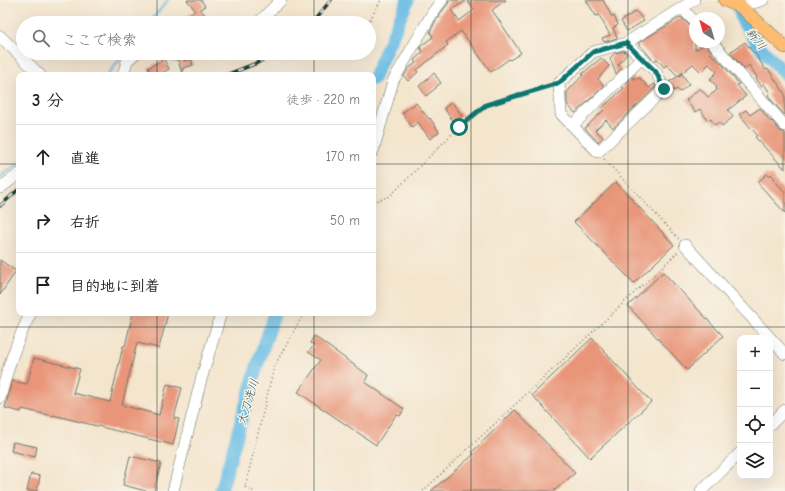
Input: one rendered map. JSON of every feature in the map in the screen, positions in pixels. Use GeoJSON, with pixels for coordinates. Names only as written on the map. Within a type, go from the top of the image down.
{"type":"FeatureCollection","features":[{"type":"Feature","properties":{"kind":"main road"},"geometry":{"type":"LineString","coordinates":[[726,0],[741,7],[785,47]]}},
{"type":"Feature","properties":{"kind":"street"},"geometry":{"type":"LineString","coordinates":[[265,16],[281,0]]}},
{"type":"Feature","properties":{"kind":"street"},"geometry":{"type":"LineString","coordinates":[[376,140],[393,81],[433,12],[442,0]]}},
{"type":"Feature","properties":{"kind":"street"},"geometry":{"type":"LineString","coordinates":[[626,43],[656,72],[664,89],[598,152],[561,114],[559,83],[593,52],[626,43],[694,0]]}},
{"type":"Feature","properties":{"kind":"street"},"geometry":{"type":"LineString","coordinates":[[741,7],[763,0]]}},
{"type":"Feature","properties":{"kind":"street"},"geometry":{"type":"LineString","coordinates":[[682,8],[689,16]]}},
{"type":"Feature","properties":{"kind":"street"},"geometry":{"type":"LineString","coordinates":[[0,36],[16,52]]}},
{"type":"Feature","properties":{"kind":"street"},"geometry":{"type":"LineString","coordinates":[[717,48],[785,126]]}},
{"type":"Feature","properties":{"kind":"street"},"geometry":{"type":"LineString","coordinates":[[573,125],[642,58]]}},
{"type":"Feature","properties":{"kind":"street"},"geometry":{"type":"LineString","coordinates":[[25,60],[37,72]]}},
{"type":"Feature","properties":{"kind":"street"},"geometry":{"type":"LineString","coordinates":[[124,72],[128,60]]}},
{"type":"Feature","properties":{"kind":"street"},"geometry":{"type":"LineString","coordinates":[[0,188],[16,176]]}},
{"type":"Feature","properties":{"kind":"street"},"geometry":{"type":"LineString","coordinates":[[685,245],[785,354]]}},
{"type":"Feature","properties":{"kind":"street"},"geometry":{"type":"LineString","coordinates":[[0,398],[12,354],[22,329],[29,316]]}},
{"type":"Feature","properties":{"kind":"street"},"geometry":{"type":"LineString","coordinates":[[173,491],[201,380],[220,316]]}},
{"type":"Feature","properties":{"kind":"street"},"geometry":{"type":"LineString","coordinates":[[773,422],[785,410]]}},
{"type":"Feature","properties":{"kind":"street"},"geometry":{"type":"LineString","coordinates":[[701,491],[737,456]]}},
{"type":"Feature","properties":{"kind":"path"},"geometry":{"type":"LineString","coordinates":[[372,16],[381,0]]}},
{"type":"Feature","properties":{"kind":"path"},"geometry":{"type":"LineString","coordinates":[[376,201],[390,196],[459,127],[486,105],[559,83]]}},
{"type":"Feature","properties":{"kind":"path"},"geometry":{"type":"LineString","coordinates":[[423,491],[685,245],[598,152]]}},
{"type":"Feature","properties":{"kind":"path"},"geometry":{"type":"LineString","coordinates":[[253,491],[245,487],[274,367],[302,316]]}},
{"type":"Feature","properties":{"kind":"building"},"geometry":{"type":"Polygon","coordinates":[[[187,0],[201,0],[205,6],[200,9],[206,16],[188,16],[195,10],[187,0]]]}},
{"type":"Feature","properties":{"kind":"building"},"geometry":{"type":"Polygon","coordinates":[[[449,0],[467,0],[506,0],[492,10],[521,53],[510,60],[509,59],[491,72],[461,31],[446,42],[448,45],[417,70],[418,72],[408,81],[404,76],[409,68],[416,63],[414,60],[423,52],[420,48],[422,45],[433,37],[430,32],[436,20],[440,17],[439,15],[448,4],[449,0]],[[467,0],[451,10],[459,21],[474,10],[467,0]]]}},
{"type":"Feature","properties":{"kind":"building"},"geometry":{"type":"Polygon","coordinates":[[[586,0],[603,0],[612,17],[614,16],[618,25],[613,28],[617,38],[604,42],[602,38],[610,35],[599,15],[596,16],[586,0]]]}},
{"type":"Feature","properties":{"kind":"building"},"geometry":{"type":"Polygon","coordinates":[[[636,11],[644,21],[627,31],[621,21],[636,11]]]}},
{"type":"Feature","properties":{"kind":"building"},"geometry":{"type":"Polygon","coordinates":[[[681,17],[689,25],[689,48],[695,48],[695,50],[698,48],[708,48],[712,52],[710,53],[723,65],[739,84],[737,85],[746,96],[728,110],[733,117],[722,126],[719,122],[715,125],[711,119],[708,121],[700,109],[695,112],[686,100],[700,88],[708,97],[717,90],[717,87],[710,79],[717,72],[709,64],[701,72],[693,64],[678,76],[667,65],[664,67],[657,59],[654,61],[638,43],[681,17]]]}},
{"type":"Feature","properties":{"kind":"building"},"geometry":{"type":"Polygon","coordinates":[[[745,42],[758,57],[766,70],[768,69],[785,94],[785,115],[772,101],[768,95],[770,93],[764,84],[761,86],[749,65],[744,69],[730,52],[745,42]]]}},
{"type":"Feature","properties":{"kind":"building"},"geometry":{"type":"Polygon","coordinates":[[[624,51],[627,54],[618,65],[622,68],[616,74],[610,58],[615,53],[624,51]]]}},
{"type":"Feature","properties":{"kind":"building"},"geometry":{"type":"Polygon","coordinates":[[[601,58],[609,66],[598,79],[604,86],[575,113],[567,104],[567,92],[583,75],[582,74],[601,58]]]}},
{"type":"Feature","properties":{"kind":"building"},"geometry":{"type":"Polygon","coordinates":[[[164,60],[169,69],[164,72],[150,72],[148,68],[164,60]]]}},
{"type":"Feature","properties":{"kind":"building"},"geometry":{"type":"Polygon","coordinates":[[[178,60],[191,60],[193,65],[183,68],[182,72],[178,60]]]}},
{"type":"Feature","properties":{"kind":"building"},"geometry":{"type":"Polygon","coordinates":[[[434,73],[441,83],[426,96],[419,86],[434,73]]]}},
{"type":"Feature","properties":{"kind":"building"},"geometry":{"type":"Polygon","coordinates":[[[682,74],[689,84],[680,92],[677,89],[674,91],[669,82],[682,74]]]}},
{"type":"Feature","properties":{"kind":"building"},"geometry":{"type":"Polygon","coordinates":[[[632,77],[635,79],[640,78],[649,88],[654,84],[656,87],[613,128],[606,120],[595,130],[603,137],[598,142],[585,128],[604,110],[602,108],[624,88],[622,87],[632,77]]]}},
{"type":"Feature","properties":{"kind":"building"},"geometry":{"type":"Polygon","coordinates":[[[452,102],[462,116],[454,123],[444,108],[452,102]]]}},
{"type":"Feature","properties":{"kind":"building"},"geometry":{"type":"Polygon","coordinates":[[[416,103],[429,119],[430,118],[439,132],[430,139],[418,122],[412,127],[402,113],[416,103]]]}},
{"type":"Feature","properties":{"kind":"building"},"geometry":{"type":"Polygon","coordinates":[[[760,108],[780,131],[785,133],[785,169],[755,137],[757,135],[739,114],[746,110],[750,115],[760,108]]]}},
{"type":"Feature","properties":{"kind":"building"},"geometry":{"type":"Polygon","coordinates":[[[767,174],[769,176],[771,174],[775,179],[774,180],[785,192],[785,213],[758,183],[767,174]]]}},
{"type":"Feature","properties":{"kind":"building"},"geometry":{"type":"Polygon","coordinates":[[[616,182],[674,245],[634,283],[574,222],[616,182]]]}},
{"type":"Feature","properties":{"kind":"building"},"geometry":{"type":"Polygon","coordinates":[[[0,260],[16,271],[0,295],[0,260]]]}},
{"type":"Feature","properties":{"kind":"building"},"geometry":{"type":"Polygon","coordinates":[[[663,272],[723,336],[687,370],[628,306],[663,272]]]}},
{"type":"Feature","properties":{"kind":"building"},"geometry":{"type":"Polygon","coordinates":[[[132,316],[167,316],[159,348],[137,343],[122,405],[159,415],[167,384],[182,388],[174,418],[179,419],[173,445],[53,415],[22,409],[21,412],[5,408],[12,381],[27,384],[34,358],[80,369],[73,393],[110,402],[123,346],[125,346],[132,316]]]}},
{"type":"Feature","properties":{"kind":"building"},"geometry":{"type":"Polygon","coordinates":[[[314,336],[368,375],[365,382],[404,409],[400,416],[396,415],[376,445],[298,392],[321,360],[308,352],[314,346],[310,343],[314,336]]]}},
{"type":"Feature","properties":{"kind":"building"},"geometry":{"type":"Polygon","coordinates":[[[592,338],[651,402],[590,458],[532,395],[592,338]]]}},
{"type":"Feature","properties":{"kind":"building"},"geometry":{"type":"Polygon","coordinates":[[[515,410],[575,473],[554,491],[431,491],[474,454],[472,452],[515,410]]]}},
{"type":"Feature","properties":{"kind":"building"},"geometry":{"type":"Polygon","coordinates":[[[13,442],[37,447],[35,457],[11,451],[13,442]]]}},
{"type":"Feature","properties":{"kind":"building"},"geometry":{"type":"Polygon","coordinates":[[[130,456],[161,463],[154,491],[146,491],[123,485],[130,456]]]}},
{"type":"Feature","properties":{"kind":"building"},"geometry":{"type":"Polygon","coordinates":[[[31,474],[40,476],[37,491],[27,491],[31,474]]]}},
{"type":"Feature","properties":{"kind":"waterway"},"geometry":{"type":"LineString","coordinates":[[155,16],[168,0]]}},
{"type":"Feature","properties":{"kind":"waterway","name":"大刀洗川"},"geometry":{"type":"LineString","coordinates":[[376,72],[408,0]]}},
{"type":"Feature","properties":{"kind":"waterway","name":"新川"},"geometry":{"type":"LineString","coordinates":[[736,0],[743,22],[761,48],[785,74]]}},
{"type":"Feature","properties":{"kind":"waterway"},"geometry":{"type":"LineString","coordinates":[[109,72],[119,60]]}},
{"type":"Feature","properties":{"kind":"waterway"},"geometry":{"type":"LineString","coordinates":[[0,177],[16,165]]}},
{"type":"Feature","properties":{"kind":"waterway","name":"大刀洗川"},"geometry":{"type":"LineString","coordinates":[[221,491],[257,366],[274,316]]}},
{"type":"Feature","properties":{"kind":"railway"},"geometry":{"type":"LineString","coordinates":[[318,16],[331,0]]}},
{"type":"Feature","properties":{"kind":"railway"},"geometry":{"type":"LineString","coordinates":[[234,72],[262,60]]}},
{"type":"Feature","properties":{"kind":"railway"},"geometry":{"type":"LineString","coordinates":[[0,206],[16,192]]}},
{"type":"Feature","properties":{"kind":"route"},"geometry":{"type":"LineString","coordinates":[[459,127],[486,105],[559,83],[593,52],[626,43],[656,72],[664,89]]}}]}
